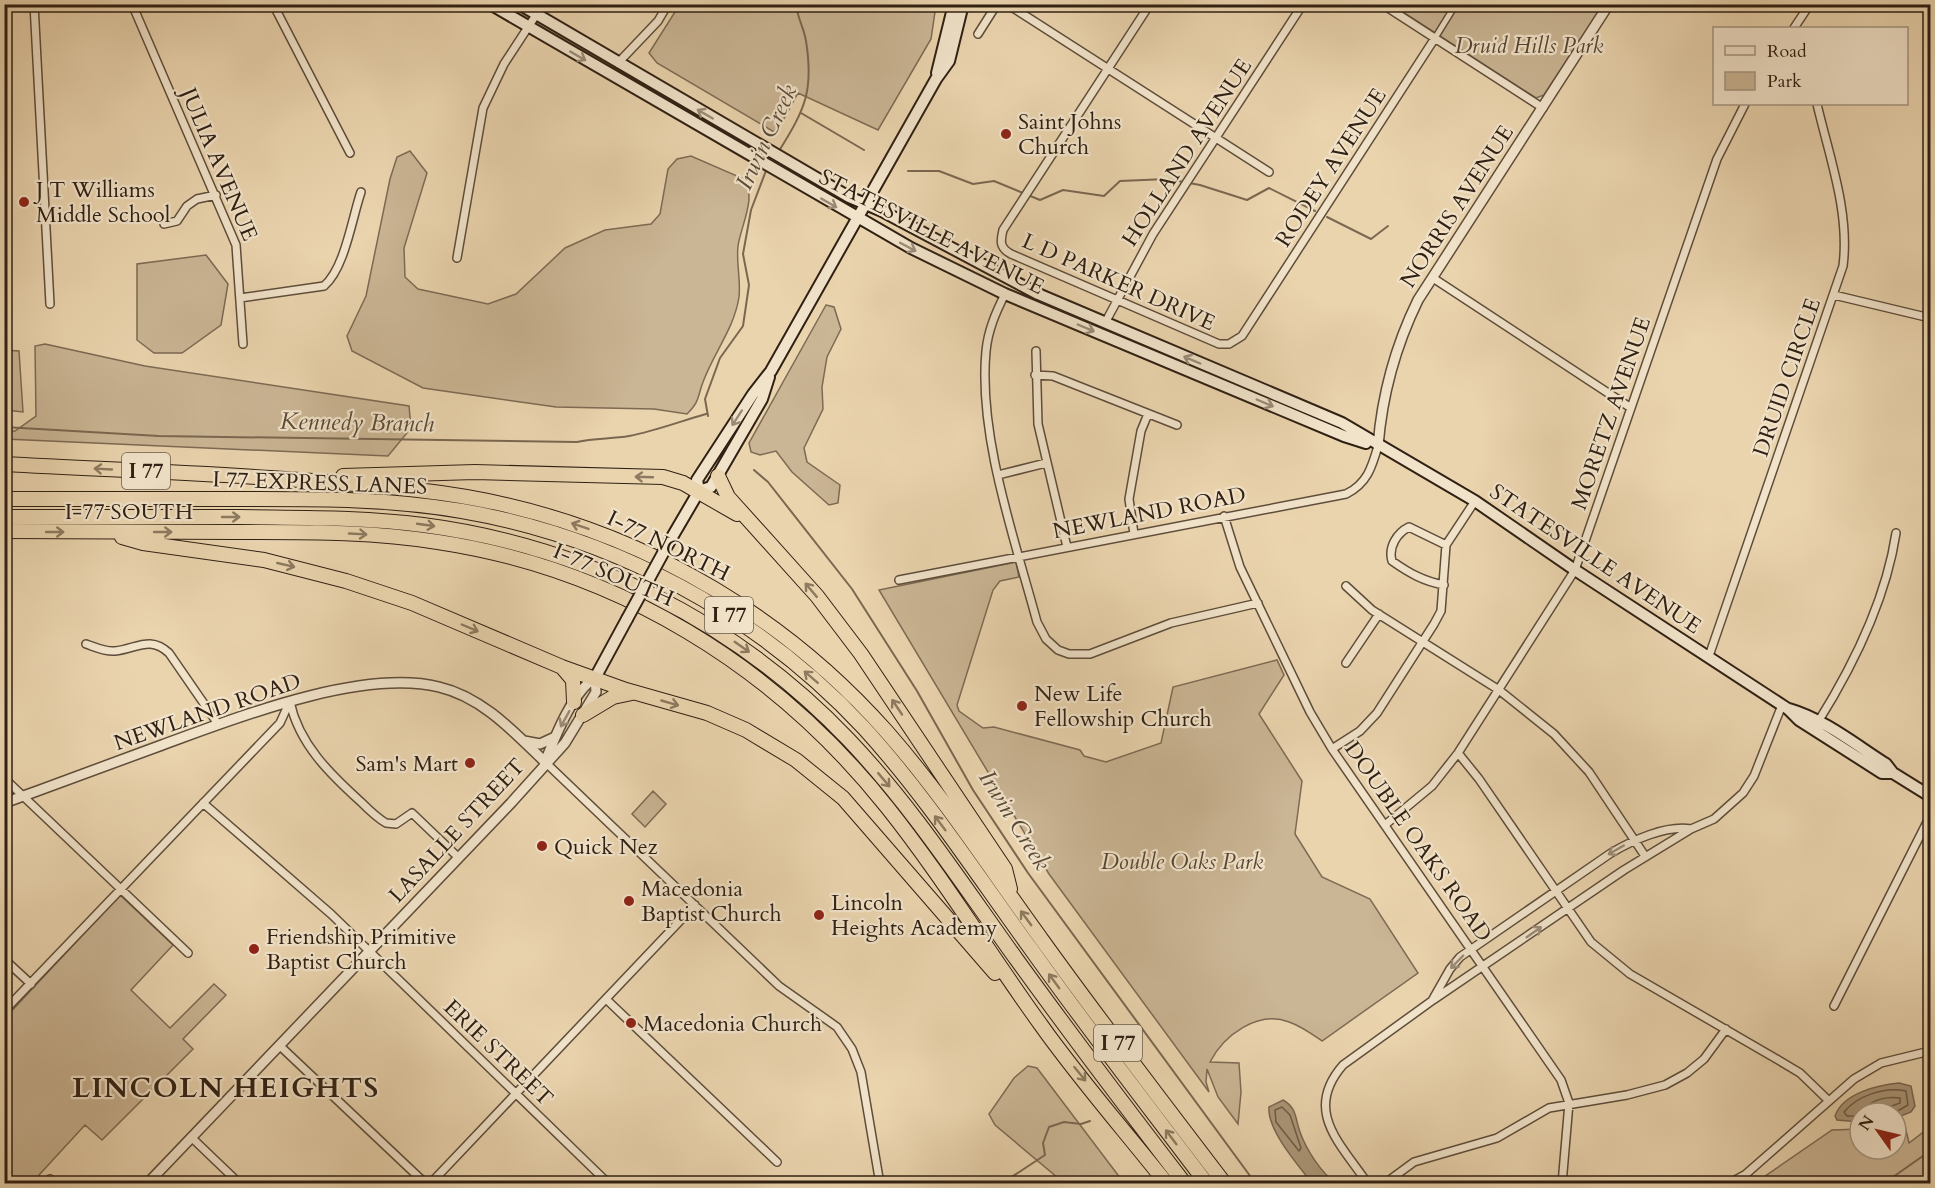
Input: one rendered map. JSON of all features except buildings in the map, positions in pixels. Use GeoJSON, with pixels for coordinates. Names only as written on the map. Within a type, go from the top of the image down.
{"type":"FeatureCollection","features":[{"type":"Feature","properties":{"kind":"highway","name":"I-77 NORTH"},"geometry":{"type":"LineString","coordinates":[[4,464],[287,478],[435,492],[519,508],[616,540],[716,590],[788,639],[856,699],[923,775],[1013,900],[1225,1184]]}},
{"type":"Feature","properties":{"kind":"highway"},"geometry":{"type":"LineString","coordinates":[[287,478],[404,473],[560,474],[668,478],[699,491],[747,519]]}},
{"type":"Feature","properties":{"kind":"highway"},"geometry":{"type":"LineString","coordinates":[[718,476],[725,492],[747,519],[783,556],[861,654],[1005,869],[1013,900]]}},
{"type":"Feature","properties":{"kind":"highway","name":"I 77 EXPRESS LANES"},"geometry":{"type":"LineString","coordinates":[[4,499],[322,499],[443,508],[505,520],[569,538],[631,562],[689,591],[744,625],[788,658],[830,694],[878,744],[928,807],[1095,1037],[1207,1184]]}},
{"type":"Feature","properties":{"kind":"highway","name":"I 77 EXPRESS LANES"},"geometry":{"type":"LineString","coordinates":[[4,517],[322,518],[420,524],[480,534],[542,550],[613,576],[679,608],[733,641],[776,673],[825,716],[864,756],[914,818],[1087,1056],[1185,1184]]}},
{"type":"Feature","properties":{"kind":"highway","name":"I-77 SOUTH"},"geometry":{"type":"LineString","coordinates":[[4,531],[332,533],[438,542],[537,564],[597,586],[654,611],[707,642],[758,678],[837,749],[908,834],[1044,1029],[1167,1184]]}},
{"type":"Feature","properties":{"kind":"highway"},"geometry":{"type":"LineString","coordinates":[[105,532],[143,543],[264,560],[346,581],[412,603],[562,668],[635,693],[707,713],[746,730],[789,756],[830,786],[863,820],[1044,1029]]}},
{"type":"Feature","properties":{"kind":"highway"},"geometry":{"type":"LineString","coordinates":[[562,668],[573,680],[574,702]]}},
{"type":"Feature","properties":{"kind":"highway"},"geometry":{"type":"LineString","coordinates":[[583,715],[613,697],[635,693]]}},
{"type":"Feature","properties":{"kind":"main road","name":"STATESVILLE AVENUE"},"geometry":{"type":"LineString","coordinates":[[490,4],[857,219],[1005,294],[1344,436],[1378,446]]}},
{"type":"Feature","properties":{"kind":"main road","name":"STATESVILLE AVENUE"},"geometry":{"type":"LineString","coordinates":[[519,4],[755,143],[994,272],[1105,323],[1342,423],[1476,501],[1575,570],[1785,707],[1799,720],[1882,773],[1893,773]]}},
{"type":"Feature","properties":{"kind":"main road"},"geometry":{"type":"LineString","coordinates":[[936,79],[954,4]]}},
{"type":"Feature","properties":{"kind":"main road"},"geometry":{"type":"LineString","coordinates":[[771,371],[762,399],[711,488],[699,491],[697,480],[753,394],[771,371],[936,79],[949,61],[963,4]]}},
{"type":"Feature","properties":{"kind":"main road","name":"LASALLE STREET"},"geometry":{"type":"LineString","coordinates":[[595,678],[699,491]]}},
{"type":"Feature","properties":{"kind":"main road","name":"STATESVILLE AVENUE"},"geometry":{"type":"LineString","coordinates":[[1785,707],[1803,713],[1818,722],[1886,764],[1893,773],[1930,796]]}},
{"type":"Feature","properties":{"kind":"street"},"geometry":{"type":"LineString","coordinates":[[34,4],[50,304]]}},
{"type":"Feature","properties":{"kind":"street","name":"JULIA AVENUE"},"geometry":{"type":"LineString","coordinates":[[132,4],[236,245],[243,344]]}},
{"type":"Feature","properties":{"kind":"street"},"geometry":{"type":"LineString","coordinates":[[273,4],[350,153]]}},
{"type":"Feature","properties":{"kind":"street"},"geometry":{"type":"LineString","coordinates":[[618,63],[658,21],[668,4]]}},
{"type":"Feature","properties":{"kind":"street"},"geometry":{"type":"LineString","coordinates":[[978,34],[997,4]]}},
{"type":"Feature","properties":{"kind":"street"},"geometry":{"type":"LineString","coordinates":[[1007,4],[1269,172]]}},
{"type":"Feature","properties":{"kind":"street"},"geometry":{"type":"LineString","coordinates":[[1108,69],[1150,4]]}},
{"type":"Feature","properties":{"kind":"street","name":"HOLLAND AVENUE"},"geometry":{"type":"LineString","coordinates":[[1105,323],[1153,234],[1303,4]]}},
{"type":"Feature","properties":{"kind":"street"},"geometry":{"type":"LineString","coordinates":[[1382,4],[1543,108]]}},
{"type":"Feature","properties":{"kind":"street","name":"RODEY AVENUE"},"geometry":{"type":"LineString","coordinates":[[1229,344],[1242,336],[1456,4]]}},
{"type":"Feature","properties":{"kind":"street","name":"NORRIS AVENUE"},"geometry":{"type":"LineString","coordinates":[[1378,446],[1380,419],[1399,346],[1418,300],[1609,4]]}},
{"type":"Feature","properties":{"kind":"street"},"geometry":{"type":"LineString","coordinates":[[1799,25],[1810,4]]}},
{"type":"Feature","properties":{"kind":"street"},"geometry":{"type":"LineString","coordinates":[[457,258],[483,108],[499,74],[536,15]]}},
{"type":"Feature","properties":{"kind":"street","name":"L D PARKER DRIVE"},"geometry":{"type":"LineString","coordinates":[[1108,69],[1004,230],[1001,241],[1005,250],[1011,254],[1219,344],[1229,344]]}},
{"type":"Feature","properties":{"kind":"street","name":"MORETZ AVENUE"},"geometry":{"type":"LineString","coordinates":[[1385,825],[1432,786],[1458,753],[1575,570],[1717,161],[1745,105]]}},
{"type":"Feature","properties":{"kind":"street","name":"DRUID CIRCLE"},"geometry":{"type":"LineString","coordinates":[[1709,656],[1843,266],[1845,230],[1817,105]]}},
{"type":"Feature","properties":{"kind":"street"},"geometry":{"type":"LineString","coordinates":[[240,298],[324,286],[332,279],[342,255],[361,192]]}},
{"type":"Feature","properties":{"kind":"street"},"geometry":{"type":"LineString","coordinates":[[164,224],[177,221],[187,206],[197,199],[216,195]]}},
{"type":"Feature","properties":{"kind":"street"},"geometry":{"type":"LineString","coordinates":[[1433,278],[1631,408]]}},
{"type":"Feature","properties":{"kind":"street"},"geometry":{"type":"LineString","coordinates":[[1005,294],[994,316],[985,365],[992,444],[1019,557],[1041,632],[1054,647],[1068,654],[1090,654],[1171,623],[1258,603]]}},
{"type":"Feature","properties":{"kind":"street"},"geometry":{"type":"LineString","coordinates":[[1834,295],[1930,318]]}},
{"type":"Feature","properties":{"kind":"street"},"geometry":{"type":"LineString","coordinates":[[1036,351],[1038,424],[1067,547]]}},
{"type":"Feature","properties":{"kind":"street"},"geometry":{"type":"LineString","coordinates":[[1035,375],[1053,376],[1177,425]]}},
{"type":"Feature","properties":{"kind":"street"},"geometry":{"type":"LineString","coordinates":[[1134,534],[1129,499],[1141,431],[1148,414]]}},
{"type":"Feature","properties":{"kind":"street","name":"NEWLAND ROAD"},"geometry":{"type":"LineString","coordinates":[[899,580],[1346,494],[1362,484],[1371,469],[1378,446]]}},
{"type":"Feature","properties":{"kind":"street"},"geometry":{"type":"LineString","coordinates":[[998,475],[1046,463]]}},
{"type":"Feature","properties":{"kind":"street"},"geometry":{"type":"LineString","coordinates":[[1332,749],[1360,731],[1377,713],[1442,611],[1446,545],[1476,501]]}},
{"type":"Feature","properties":{"kind":"street","name":"DOUBLE OAKS ROAD"},"geometry":{"type":"LineString","coordinates":[[1224,516],[1236,558],[1310,712],[1332,749],[1561,1080],[1569,1103],[1562,1184]]}},
{"type":"Feature","properties":{"kind":"street"},"geometry":{"type":"LineString","coordinates":[[1444,585],[1425,582],[1406,572],[1392,561],[1391,552],[1398,535],[1409,527],[1446,545]]}},
{"type":"Feature","properties":{"kind":"street"},"geometry":{"type":"LineString","coordinates":[[1818,722],[1858,653],[1889,562],[1896,533]]}},
{"type":"Feature","properties":{"kind":"street"},"geometry":{"type":"LineString","coordinates":[[1346,586],[1379,614],[1499,690],[1539,722],[1574,754],[1589,772],[1645,856]]}},
{"type":"Feature","properties":{"kind":"street"},"geometry":{"type":"LineString","coordinates":[[1346,663],[1379,614]]}},
{"type":"Feature","properties":{"kind":"street"},"geometry":{"type":"LineString","coordinates":[[86,644],[107,651],[146,643],[162,647],[169,653],[218,724]]}},
{"type":"Feature","properties":{"kind":"street","name":"LASALLE STREET"},"geometry":{"type":"LineString","coordinates":[[147,1184],[459,858],[517,796],[545,762],[565,743],[596,692],[595,678],[584,685],[555,737],[545,762]]}},
{"type":"Feature","properties":{"kind":"street","name":"NEWLAND ROAD"},"geometry":{"type":"LineString","coordinates":[[4,803],[218,724],[290,701],[378,684],[427,685],[450,690],[474,701],[545,762]]}},
{"type":"Feature","properties":{"kind":"street"},"geometry":{"type":"LineString","coordinates":[[4,1011],[280,723],[290,701]]}},
{"type":"Feature","properties":{"kind":"street"},"geometry":{"type":"LineString","coordinates":[[290,701],[294,722],[321,763],[339,783],[386,824],[396,824],[412,813],[459,858]]}},
{"type":"Feature","properties":{"kind":"street"},"geometry":{"type":"LineString","coordinates":[[1368,1184],[1329,1129],[1324,1110],[1331,1079],[1343,1065],[1433,999],[1645,856],[1691,829],[1714,819],[1743,793],[1761,761],[1785,707]]}},
{"type":"Feature","properties":{"kind":"street"},"geometry":{"type":"LineString","coordinates":[[522,740],[540,744],[555,737]]}},
{"type":"Feature","properties":{"kind":"street"},"geometry":{"type":"LineString","coordinates":[[1458,753],[1479,779],[1591,942],[1609,959],[1800,1073],[1829,1101]]}},
{"type":"Feature","properties":{"kind":"street"},"geometry":{"type":"LineString","coordinates":[[545,762],[779,986],[827,1018],[848,1041],[861,1072],[880,1184]]}},
{"type":"Feature","properties":{"kind":"street"},"geometry":{"type":"LineString","coordinates":[[4,778],[188,954]]}},
{"type":"Feature","properties":{"kind":"street","name":"ERIE STREET"},"geometry":{"type":"LineString","coordinates":[[203,803],[369,951],[609,1184]]}},
{"type":"Feature","properties":{"kind":"street"},"geometry":{"type":"LineString","coordinates":[[1834,1006],[1930,816]]}},
{"type":"Feature","properties":{"kind":"street"},"geometry":{"type":"LineString","coordinates":[[1433,999],[1450,969],[1471,948],[1611,853],[1635,841],[1673,829],[1691,829]]}},
{"type":"Feature","properties":{"kind":"street"},"geometry":{"type":"LineString","coordinates":[[279,1045],[428,1184],[607,1000],[695,905]]}},
{"type":"Feature","properties":{"kind":"street"},"geometry":{"type":"LineString","coordinates":[[4,959],[30,984]]}},
{"type":"Feature","properties":{"kind":"street"},"geometry":{"type":"LineString","coordinates":[[607,1000],[777,1162]]}},
{"type":"Feature","properties":{"kind":"street"},"geometry":{"type":"LineString","coordinates":[[1384,1184],[1414,1162],[1497,1138],[1535,1114],[1569,1103],[1627,1095],[1665,1085],[1687,1073],[1704,1059],[1726,1029]]}},
{"type":"Feature","properties":{"kind":"street"},"geometry":{"type":"LineString","coordinates":[[1728,1184],[1746,1174],[1854,1079],[1881,1063],[1930,1051]]}},
{"type":"Feature","properties":{"kind":"street"},"geometry":{"type":"LineString","coordinates":[[191,1137],[240,1184]]}},
{"type":"Feature","properties":{"kind":"green space"},"geometry":{"type":"Polygon","coordinates":[[[680,4],[936,5],[931,39],[878,130],[798,93],[776,133],[657,63],[649,53],[680,4]]]}},
{"type":"Feature","properties":{"kind":"green space","name":"Druid Hills Park"},"geometry":{"type":"Polygon","coordinates":[[[1392,5],[1603,5],[1544,95],[1536,98],[1392,5]]]}},
{"type":"Feature","properties":{"kind":"green space"},"geometry":{"type":"Polygon","coordinates":[[[410,151],[427,173],[404,248],[405,277],[418,289],[488,304],[516,294],[565,248],[605,230],[651,224],[660,214],[668,169],[677,159],[691,156],[744,179],[748,186],[749,203],[738,246],[739,297],[733,320],[691,410],[687,414],[654,409],[556,407],[423,388],[352,351],[347,336],[366,296],[390,179],[397,157],[410,151]]]}},
{"type":"Feature","properties":{"kind":"green space"},"geometry":{"type":"Polygon","coordinates":[[[206,255],[228,284],[221,325],[182,353],[154,353],[137,340],[137,264],[206,255]]]}},
{"type":"Feature","properties":{"kind":"green space"},"geometry":{"type":"Polygon","coordinates":[[[826,305],[834,307],[841,329],[827,357],[822,387],[823,409],[804,448],[807,462],[840,485],[838,503],[829,505],[792,472],[776,451],[760,455],[751,452],[749,443],[826,305]]]}},
{"type":"Feature","properties":{"kind":"green space"},"geometry":{"type":"Polygon","coordinates":[[[45,344],[145,366],[409,406],[411,428],[388,456],[5,439],[5,431],[15,431],[36,416],[35,346],[45,344]]]}},
{"type":"Feature","properties":{"kind":"green space"},"geometry":{"type":"Polygon","coordinates":[[[4,350],[19,351],[23,412],[5,410],[4,350]]]}},
{"type":"Feature","properties":{"kind":"green space","name":"Double Oaks Park"},"geometry":{"type":"Polygon","coordinates":[[[1016,562],[1019,577],[1000,581],[993,590],[957,705],[959,711],[983,728],[994,727],[1080,750],[1084,756],[1106,762],[1161,743],[1173,687],[1277,660],[1284,675],[1259,714],[1302,781],[1295,834],[1322,877],[1370,899],[1418,973],[1322,1041],[1298,1026],[1277,1019],[1254,1022],[1233,1034],[1210,1062],[1239,1063],[1241,1092],[1238,1124],[1218,1097],[1207,1069],[1206,1082],[1209,1092],[1049,874],[879,590],[1016,562]]]}},
{"type":"Feature","properties":{"kind":"green space"},"geometry":{"type":"Polygon","coordinates":[[[653,791],[666,804],[645,827],[632,814],[653,791]]]}},
{"type":"Feature","properties":{"kind":"green space"},"geometry":{"type":"Polygon","coordinates":[[[120,895],[173,945],[131,990],[170,1028],[214,984],[226,995],[183,1039],[193,1049],[102,1140],[85,1125],[39,1175],[47,1183],[5,1183],[5,1018],[120,895]]]}},
{"type":"Feature","properties":{"kind":"green space"},"geometry":{"type":"Polygon","coordinates":[[[1028,1066],[1037,1068],[1124,1183],[1064,1183],[995,1125],[989,1114],[1014,1078],[1028,1066]]]}},
{"type":"Feature","properties":{"kind":"green space"},"geometry":{"type":"Polygon","coordinates":[[[1930,1127],[1930,1183],[1755,1183],[1832,1130],[1848,1129],[1848,1161],[1908,1161],[1908,1139],[1909,1143],[1930,1127]]]}},
{"type":"Feature","properties":{"kind":"water"},"geometry":{"type":"Polygon","coordinates":[[[1899,1083],[1911,1086],[1915,1106],[1911,1112],[1908,1113],[1908,1101],[1848,1101],[1848,1121],[1837,1120],[1835,1116],[1845,1101],[1881,1086],[1899,1083]]]}},
{"type":"Feature","properties":{"kind":"water"},"geometry":{"type":"Polygon","coordinates":[[[1283,1100],[1293,1110],[1310,1153],[1336,1183],[1312,1183],[1284,1147],[1273,1126],[1269,1107],[1283,1100]]]}},
{"type":"Feature","properties":{"kind":"waterway","name":"Irwin Creek"},"geometry":{"type":"LineString","coordinates":[[779,151],[801,111],[808,87],[806,41],[796,4]]}},
{"type":"Feature","properties":{"kind":"waterway"},"geometry":{"type":"LineString","coordinates":[[801,113],[864,150]]}},
{"type":"Feature","properties":{"kind":"waterway","name":"Irwin Creek"},"geometry":{"type":"LineString","coordinates":[[708,416],[705,399],[720,358],[743,326],[749,285],[743,254],[751,210],[767,168]]}},
{"type":"Feature","properties":{"kind":"waterway"},"geometry":{"type":"LineString","coordinates":[[908,171],[939,171],[973,184],[994,181],[1040,200],[1063,190],[1104,196],[1120,181],[1167,179],[1200,185],[1247,200],[1269,188],[1315,211]]}},
{"type":"Feature","properties":{"kind":"waterway"},"geometry":{"type":"LineString","coordinates":[[1327,217],[1371,239],[1388,226]]}},
{"type":"Feature","properties":{"kind":"waterway","name":"Kennedy Branch"},"geometry":{"type":"LineString","coordinates":[[4,427],[159,436],[577,442],[639,434],[706,414]]}},
{"type":"Feature","properties":{"kind":"waterway","name":"Irwin Creek"},"geometry":{"type":"LineString","coordinates":[[754,470],[768,482],[852,589],[917,691],[973,790],[1028,873],[1256,1184]]}},
{"type":"Feature","properties":{"kind":"waterway"},"geometry":{"type":"LineString","coordinates":[[1001,1184],[1045,1155],[1043,1143],[1049,1127],[1064,1122],[1081,1124],[1090,1121]]}},
{"type":"Feature","properties":{"kind":"waterway"},"geometry":{"type":"LineString","coordinates":[[1883,1184],[1930,1151]]}},
{"type":"Feature","properties":{"kind":"place","name":"Saint Johns Church"},"geometry":{"type":"Point","coordinates":[1006,134]}},
{"type":"Feature","properties":{"kind":"place","name":"J T Williams Middle School"},"geometry":{"type":"Point","coordinates":[24,202]}},
{"type":"Feature","properties":{"kind":"place","name":"New Life Fellowship Church"},"geometry":{"type":"Point","coordinates":[1022,706]}},
{"type":"Feature","properties":{"kind":"place","name":"Sam's Mart"},"geometry":{"type":"Point","coordinates":[470,763]}},
{"type":"Feature","properties":{"kind":"place","name":"Quick Nez"},"geometry":{"type":"Point","coordinates":[542,846]}},
{"type":"Feature","properties":{"kind":"place","name":"Macedonia Baptist Church"},"geometry":{"type":"Point","coordinates":[629,901]}},
{"type":"Feature","properties":{"kind":"place","name":"Lincoln Heights Academy"},"geometry":{"type":"Point","coordinates":[819,915]}},
{"type":"Feature","properties":{"kind":"place","name":"Friendship Primitive Baptist Church"},"geometry":{"type":"Point","coordinates":[254,949]}},
{"type":"Feature","properties":{"kind":"place","name":"Macedonia Church"},"geometry":{"type":"Point","coordinates":[631,1023]}},
{"type":"Feature","properties":{"kind":"district","name":"LINCOLN HEIGHTS"},"geometry":{"type":"Point","coordinates":[226,1087]}}]}
